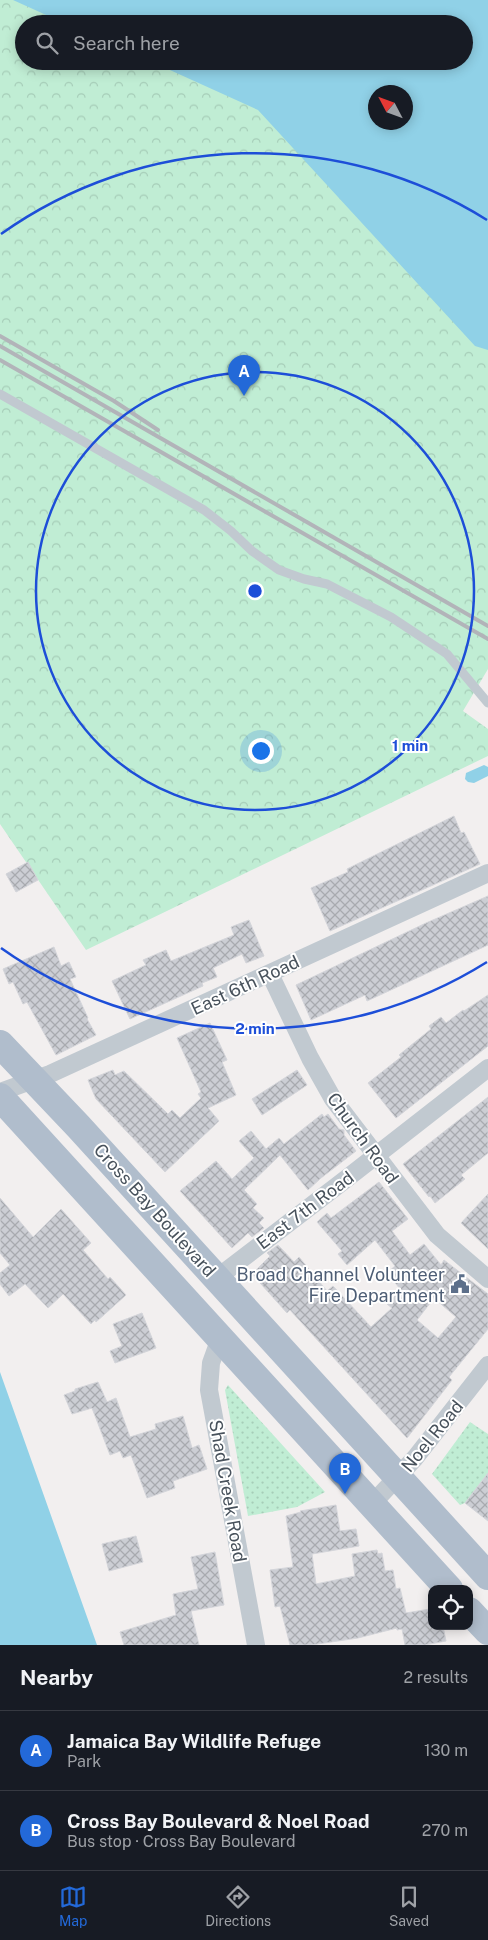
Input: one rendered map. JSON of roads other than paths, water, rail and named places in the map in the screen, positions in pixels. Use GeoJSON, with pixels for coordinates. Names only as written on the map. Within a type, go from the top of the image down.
{"type":"FeatureCollection","features":[{"type":"Feature","properties":{"kind":"main road","name":"Cross Bay Boulevard"},"geometry":{"type":"LineString","coordinates":[[1,1044],[36,1080],[488,1576]]}},
{"type":"Feature","properties":{"kind":"main road"},"geometry":{"type":"LineString","coordinates":[[0,1097],[445,1585]]}},
{"type":"Feature","properties":{"kind":"main road"},"geometry":{"type":"LineString","coordinates":[[473,1615],[488,1631]]}},
{"type":"Feature","properties":{"kind":"street","name":"East 6th Road"},"geometry":{"type":"LineString","coordinates":[[0,1092],[36,1080],[488,873]]}},
{"type":"Feature","properties":{"kind":"street","name":"Church Road"},"geometry":{"type":"LineString","coordinates":[[270,974],[325,1087],[437,1235],[488,1279]]}},
{"type":"Feature","properties":{"kind":"street","name":"East 7th Road"},"geometry":{"type":"LineString","coordinates":[[217,1278],[488,1068]]}},
{"type":"Feature","properties":{"kind":"street","name":"Shad Creek Road"},"geometry":{"type":"LineString","coordinates":[[220,1338],[211,1363],[209,1390],[256,1645]]}},
{"type":"Feature","properties":{"kind":"street","name":"Noel Road"},"geometry":{"type":"LineString","coordinates":[[372,1504],[415,1458],[488,1365]]}},
{"type":"Feature","properties":{"kind":"lane"},"geometry":{"type":"LineString","coordinates":[[0,394],[204,510],[231,530],[252,551],[279,570],[304,579],[327,584],[391,617],[447,654],[488,703]]}},
{"type":"Feature","properties":{"kind":"water"},"geometry":{"type":"Polygon","coordinates":[[[13,0],[488,0],[488,350],[475,346],[258,110],[170,70],[473,70],[473,15],[46,15],[13,0]]]}},
{"type":"Feature","properties":{"kind":"water"},"geometry":{"type":"Polygon","coordinates":[[[484,765],[488,767],[488,776],[474,783],[468,782],[465,779],[466,773],[484,765]]]}},
{"type":"Feature","properties":{"kind":"water"},"geometry":{"type":"Polygon","coordinates":[[[0,1372],[97,1645],[0,1645],[0,1372]]]}},
{"type":"Feature","properties":{"kind":"railway"},"geometry":{"type":"LineString","coordinates":[[0,336],[114,401],[158,430]]}},
{"type":"Feature","properties":{"kind":"railway"},"geometry":{"type":"LineString","coordinates":[[0,346],[488,626]]}},
{"type":"Feature","properties":{"kind":"railway"},"geometry":{"type":"LineString","coordinates":[[0,360],[488,639]]}},
{"type":"Feature","properties":{"kind":"place","name":"Jamaica Bay Wildlife Refuge"},"geometry":{"type":"Point","coordinates":[244,396]}},
{"type":"Feature","properties":{"kind":"place","name":"Broad Channel Volunteer Fire Department"},"geometry":{"type":"Point","coordinates":[460,1284]}},
{"type":"Feature","properties":{"kind":"place","name":"Cross Bay Boulevard & Noel Road"},"geometry":{"type":"Point","coordinates":[345,1494]}}]}
